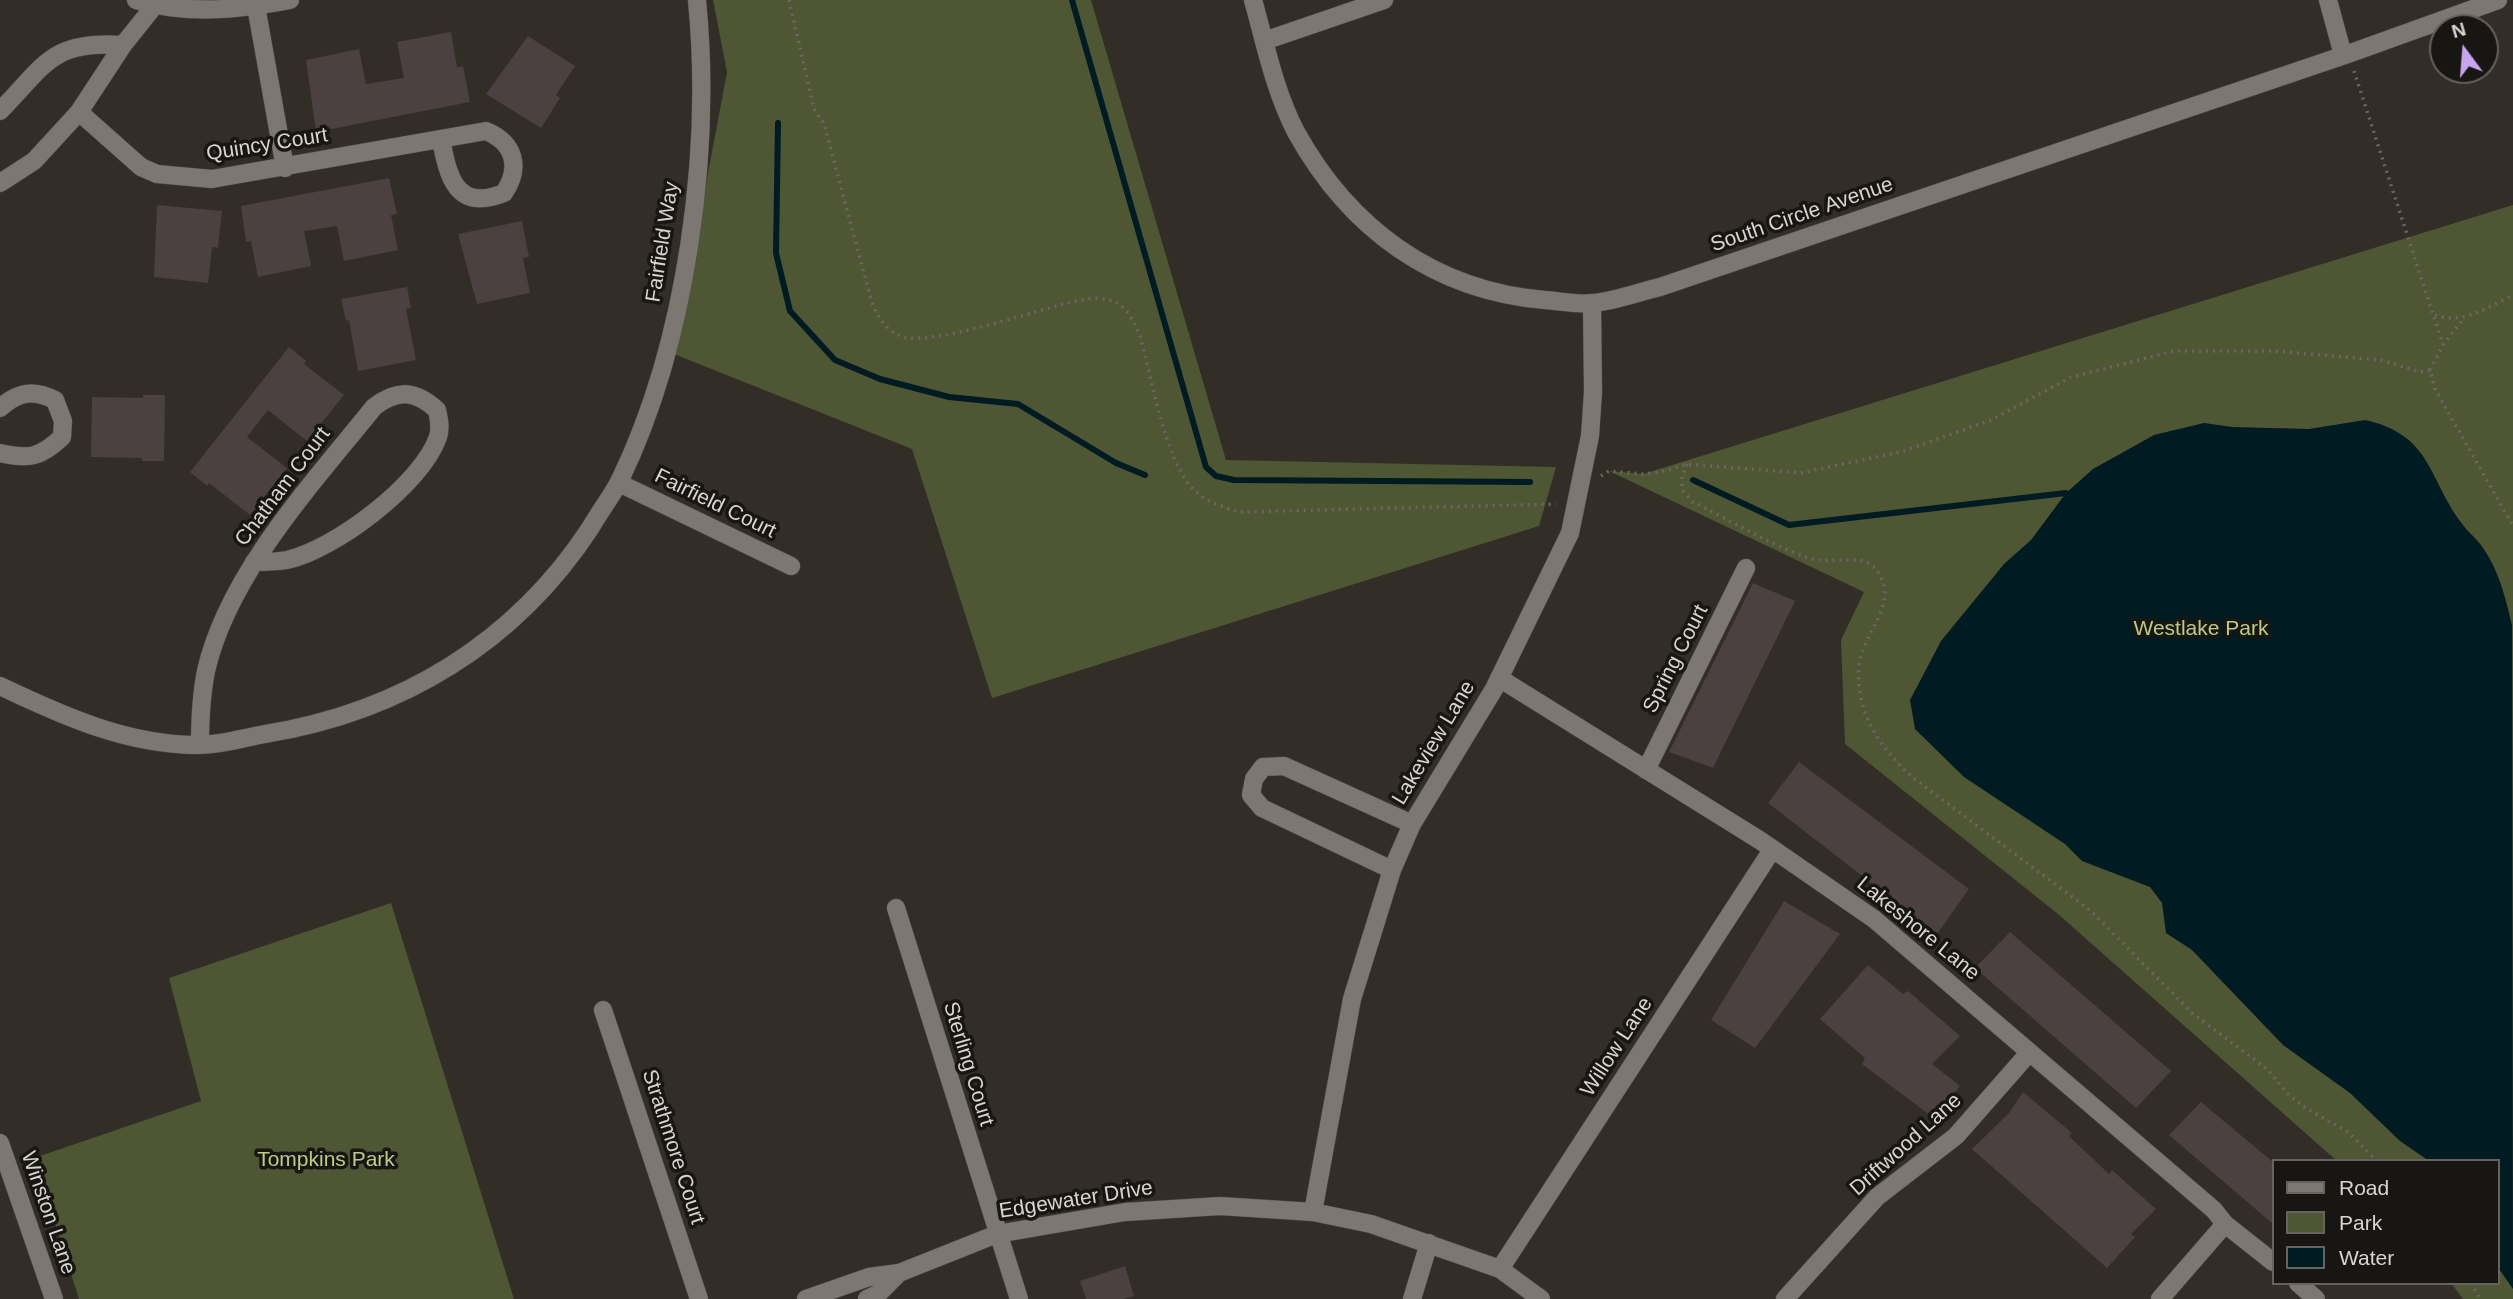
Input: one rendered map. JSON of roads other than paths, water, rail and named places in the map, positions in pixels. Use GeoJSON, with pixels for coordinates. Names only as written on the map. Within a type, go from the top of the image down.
{"type":"FeatureCollection","features":[{"type":"Feature","properties":{"kind":"street"},"geometry":{"type":"LineString","coordinates":[[136,0],[155,5],[210,11],[290,0]]}},
{"type":"Feature","properties":{"kind":"street","name":"Fairfield Way"},"geometry":{"type":"LineString","coordinates":[[0,686],[97,729],[155,741],[200,745],[327,722],[383,703],[454,665],[517,614],[565,566],[619,483],[653,397],[678,298],[690,229],[701,112],[697,0]]}},
{"type":"Feature","properties":{"kind":"street","name":"South Circle Avenue"},"geometry":{"type":"LineString","coordinates":[[1253,0],[1264,41],[1295,129],[1321,173],[1363,221],[1416,262],[1475,286],[1530,298],[1592,304],[1660,287],[2346,55],[2498,0]]}},
{"type":"Feature","properties":{"kind":"street"},"geometry":{"type":"LineString","coordinates":[[1264,41],[1384,0]]}},
{"type":"Feature","properties":{"kind":"street"},"geometry":{"type":"LineString","coordinates":[[2328,0],[2346,55]]}},
{"type":"Feature","properties":{"kind":"street"},"geometry":{"type":"LineString","coordinates":[[0,183],[34,161],[79,112],[123,45],[155,5]]}},
{"type":"Feature","properties":{"kind":"street"},"geometry":{"type":"LineString","coordinates":[[256,6],[285,168]]}},
{"type":"Feature","properties":{"kind":"street"},"geometry":{"type":"LineString","coordinates":[[0,111],[58,52],[82,44],[123,45]]}},
{"type":"Feature","properties":{"kind":"street","name":"Quincy Court"},"geometry":{"type":"LineString","coordinates":[[79,112],[141,167],[157,174],[212,179],[486,131],[499,136],[514,155],[513,178],[504,194],[479,199],[466,196],[454,187],[447,173],[441,139]]}},
{"type":"Feature","properties":{"kind":"street","name":"Lakeview Lane"},"geometry":{"type":"LineString","coordinates":[[1313,1212],[1352,999],[1392,870],[1412,824],[1499,678],[1570,533],[1590,436],[1594,392],[1592,304]]}},
{"type":"Feature","properties":{"kind":"street"},"geometry":{"type":"LineString","coordinates":[[0,408],[24,393],[41,394],[55,400],[63,421],[62,437],[45,454],[15,456],[0,453]]}},
{"type":"Feature","properties":{"kind":"street","name":"Chatham Court"},"geometry":{"type":"LineString","coordinates":[[200,745],[200,704],[207,668],[231,602],[254,562],[374,407],[388,396],[401,393],[415,394],[437,410],[440,423],[438,437],[408,480],[381,507],[314,550],[287,560],[254,562]]}},
{"type":"Feature","properties":{"kind":"street","name":"Fairfield Court"},"geometry":{"type":"LineString","coordinates":[[619,483],[791,566]]}},
{"type":"Feature","properties":{"kind":"street","name":"Spring Court"},"geometry":{"type":"LineString","coordinates":[[1646,770],[1746,568]]}},
{"type":"Feature","properties":{"kind":"street","name":"Lakeshore Lane"},"geometry":{"type":"LineString","coordinates":[[1499,678],[1814,876],[1874,919],[2028,1054],[2184,1185],[2225,1224],[2272,1261]]}},
{"type":"Feature","properties":{"kind":"street"},"geometry":{"type":"LineString","coordinates":[[1392,870],[1262,808],[1251,795],[1254,779],[1263,767],[1284,766],[1412,824]]}},
{"type":"Feature","properties":{"kind":"street","name":"Willow Lane"},"geometry":{"type":"LineString","coordinates":[[1500,1269],[1772,850]]}},
{"type":"Feature","properties":{"kind":"street","name":"Sterling Court"},"geometry":{"type":"LineString","coordinates":[[896,908],[1019,1299]]}},
{"type":"Feature","properties":{"kind":"street","name":"Strathmore Court"},"geometry":{"type":"LineString","coordinates":[[603,1010],[699,1299]]}},
{"type":"Feature","properties":{"kind":"street","name":"Driftwood Lane"},"geometry":{"type":"LineString","coordinates":[[1785,1299],[1877,1197],[1956,1136],[2028,1054]]}},
{"type":"Feature","properties":{"kind":"street","name":"Winston Lane"},"geometry":{"type":"LineString","coordinates":[[0,1143],[54,1299]]}},
{"type":"Feature","properties":{"kind":"street","name":"Edgewater Drive"},"geometry":{"type":"LineString","coordinates":[[806,1299],[869,1277],[899,1273],[997,1234],[1125,1212],[1220,1206],[1313,1212],[1371,1224],[1500,1269],[1541,1299]]}},
{"type":"Feature","properties":{"kind":"street"},"geometry":{"type":"LineString","coordinates":[[2160,1299],[2225,1224]]}},
{"type":"Feature","properties":{"kind":"street"},"geometry":{"type":"LineString","coordinates":[[1412,1299],[1429,1243]]}},
{"type":"Feature","properties":{"kind":"street","name":"Edgewater Drive"},"geometry":{"type":"LineString","coordinates":[[867,1299],[878,1294],[899,1273]]}},
{"type":"Feature","properties":{"kind":"street"},"geometry":{"type":"LineString","coordinates":[[2300,1285],[2316,1299]]}},
{"type":"Feature","properties":{"kind":"water"},"geometry":{"type":"Polygon","coordinates":[[[2365,420],[2387,427],[2415,446],[2460,521],[2481,545],[2492,564],[2512,625],[2513,1289],[2499,1269],[2499,1159],[2426,1159],[2400,1141],[2350,1093],[2283,1045],[2192,950],[2166,933],[2162,903],[2150,887],[2082,861],[2065,844],[1964,777],[1915,729],[1910,700],[1941,641],[2004,564],[2031,540],[2066,493],[2093,469],[2154,435],[2204,423],[2232,427],[2309,429],[2365,420]]]}},
{"type":"Feature","properties":{"kind":"waterway"},"geometry":{"type":"LineString","coordinates":[[1072,0],[1206,467],[1216,476],[1234,480],[1530,482]]}},
{"type":"Feature","properties":{"kind":"waterway"},"geometry":{"type":"LineString","coordinates":[[778,123],[776,253],[790,311],[835,360],[880,379],[949,397],[1018,404],[1116,463],[1145,475]]}},
{"type":"Feature","properties":{"kind":"waterway"},"geometry":{"type":"LineString","coordinates":[[1693,480],[1789,525],[2066,493],[2071,497]]}},
{"type":"Feature","properties":{"kind":"park label","name":"Westlake Park"},"geometry":{"type":"Point","coordinates":[2201,629]}},
{"type":"Feature","properties":{"kind":"park label","name":"Tompkins Park"},"geometry":{"type":"Point","coordinates":[326,1160]}}]}
